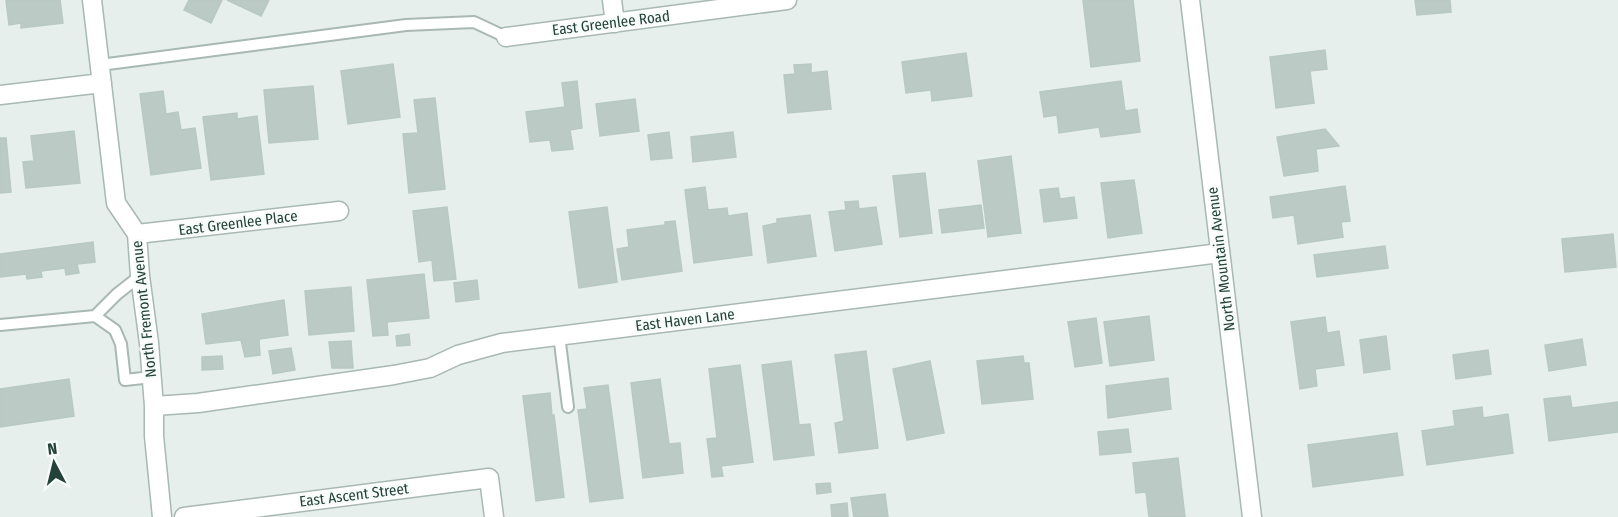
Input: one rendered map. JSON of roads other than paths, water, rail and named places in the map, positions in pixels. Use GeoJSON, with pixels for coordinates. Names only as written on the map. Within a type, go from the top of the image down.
{"type":"FeatureCollection","features":[{"type":"Feature","properties":{"kind":"street","name":"North Fremont Avenue"},"geometry":{"type":"LineString","coordinates":[[92,0],[116,203],[137,234],[152,377],[154,436],[162,517]]}},
{"type":"Feature","properties":{"kind":"street"},"geometry":{"type":"LineString","coordinates":[[612,0],[615,23]]}},
{"type":"Feature","properties":{"kind":"street","name":"East Greenlee Road"},"geometry":{"type":"LineString","coordinates":[[506,37],[787,0]]}},
{"type":"Feature","properties":{"kind":"street","name":"North Mountain Avenue"},"geometry":{"type":"LineString","coordinates":[[1190,0],[1252,517]]}},
{"type":"Feature","properties":{"kind":"street"},"geometry":{"type":"LineString","coordinates":[[0,95],[101,74]]}},
{"type":"Feature","properties":{"kind":"street","name":"East Greenlee Place"},"geometry":{"type":"LineString","coordinates":[[137,234],[339,211]]}},
{"type":"Feature","properties":{"kind":"street","name":"East Haven Lane"},"geometry":{"type":"LineString","coordinates":[[154,406],[198,403],[394,375],[430,368],[458,355],[502,343],[1220,253]]}},
{"type":"Feature","properties":{"kind":"street","name":"East Ascent Street"},"geometry":{"type":"LineString","coordinates":[[184,517],[489,478],[494,517]]}},
{"type":"Feature","properties":{"kind":"lane"},"geometry":{"type":"LineString","coordinates":[[101,74],[406,25],[474,22],[506,37]]}},
{"type":"Feature","properties":{"kind":"lane"},"geometry":{"type":"LineString","coordinates":[[0,325],[95,316],[117,294],[140,276]]}},
{"type":"Feature","properties":{"kind":"lane"},"geometry":{"type":"LineString","coordinates":[[95,316],[115,330],[121,344],[125,380],[152,377]]}},
{"type":"Feature","properties":{"kind":"lane"},"geometry":{"type":"LineString","coordinates":[[559,335],[568,407]]}}]}
